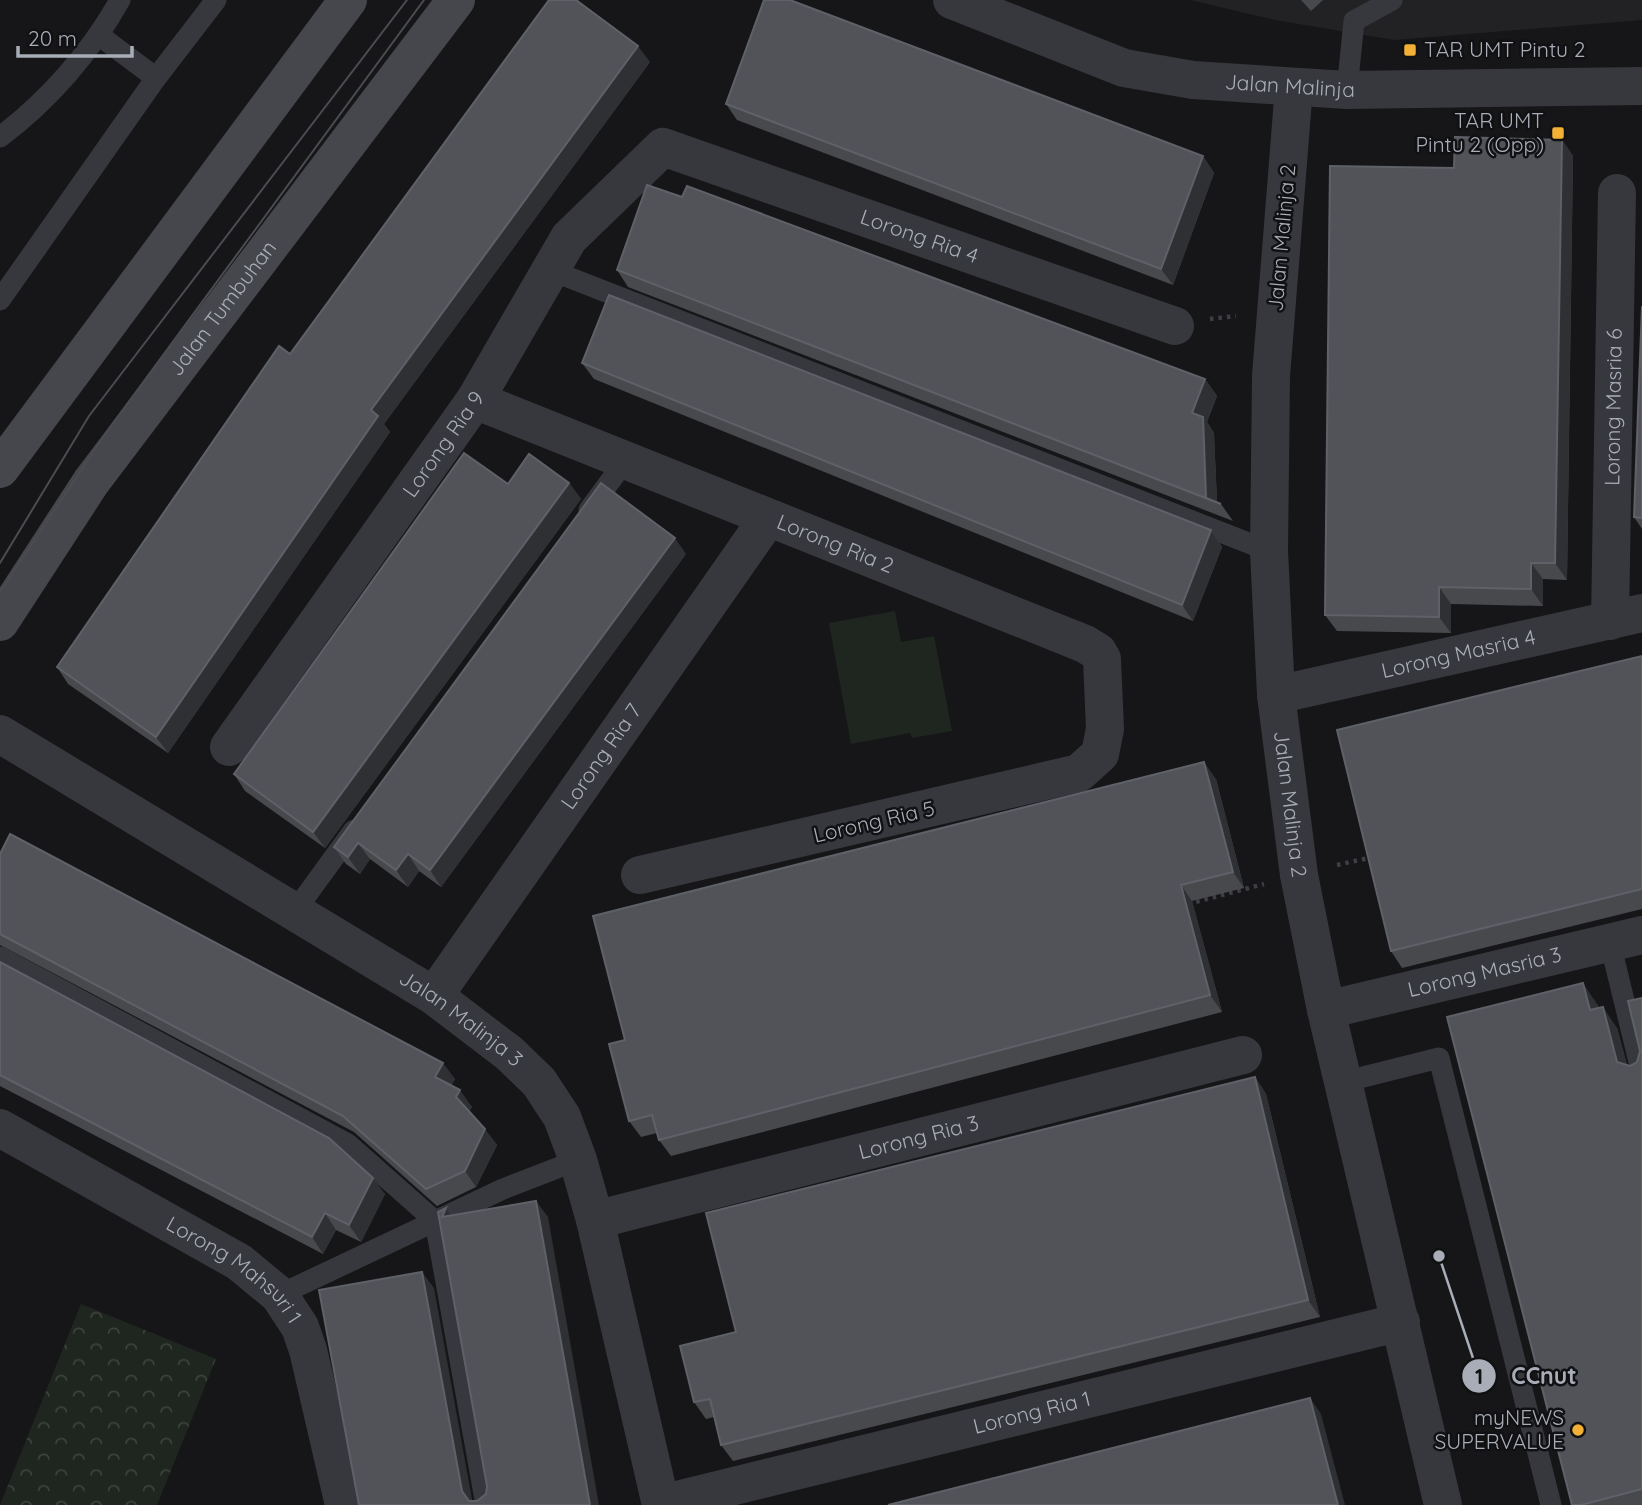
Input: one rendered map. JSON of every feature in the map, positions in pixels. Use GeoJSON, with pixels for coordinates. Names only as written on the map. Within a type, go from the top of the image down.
{"type":"FeatureCollection","features":[{"type":"Feature","properties":{"kind":"main road"},"geometry":{"type":"LineString","coordinates":[[0,469],[348,0]]}},
{"type":"Feature","properties":{"kind":"main road","name":"Jalan Tumbuhan"},"geometry":{"type":"LineString","coordinates":[[6,610],[91,482],[456,0]]}},
{"type":"Feature","properties":{"kind":"street","name":"Jalan Malinja"},"geometry":{"type":"LineString","coordinates":[[953,0],[1124,68],[1193,80],[1347,90],[1642,86]]}},
{"type":"Feature","properties":{"kind":"street","name":"Jalan Malinja 2"},"geometry":{"type":"LineString","coordinates":[[1294,87],[1271,376],[1269,551],[1276,695],[1299,874],[1326,1010],[1443,1505]]}},
{"type":"Feature","properties":{"kind":"street","name":"Lorong Ria 9"},"geometry":{"type":"LineString","coordinates":[[229,747],[475,400],[569,238],[663,147]]}},
{"type":"Feature","properties":{"kind":"street","name":"Lorong Ria 4"},"geometry":{"type":"LineString","coordinates":[[663,147],[1175,326]]}},
{"type":"Feature","properties":{"kind":"street","name":"Lorong Masria 6"},"geometry":{"type":"LineString","coordinates":[[1616,193],[1626,617]]}},
{"type":"Feature","properties":{"kind":"street","name":"Lorong Ria 2"},"geometry":{"type":"LineString","coordinates":[[475,400],[1092,647],[1098,652],[1105,666],[1105,729],[1100,754]]}},
{"type":"Feature","properties":{"kind":"street","name":"Lorong Ria 7"},"geometry":{"type":"LineString","coordinates":[[434,996],[768,518]]}},
{"type":"Feature","properties":{"kind":"street","name":"Lorong Masria 4"},"geometry":{"type":"LineString","coordinates":[[1276,695],[1626,617]]}},
{"type":"Feature","properties":{"kind":"street","name":"Jalan Malinja 3"},"geometry":{"type":"LineString","coordinates":[[0,734],[434,996],[509,1053],[539,1082],[562,1117],[596,1220],[661,1504]]}},
{"type":"Feature","properties":{"kind":"street","name":"Lorong Ria 5"},"geometry":{"type":"LineString","coordinates":[[640,875],[1079,773],[1100,754]]}},
{"type":"Feature","properties":{"kind":"street","name":"Lorong Masria 3"},"geometry":{"type":"LineString","coordinates":[[1326,1010],[1626,939]]}},
{"type":"Feature","properties":{"kind":"street","name":"Lorong Ria 3"},"geometry":{"type":"LineString","coordinates":[[596,1220],[1243,1055]]}},
{"type":"Feature","properties":{"kind":"street","name":"Lorong Mahsuri 1"},"geometry":{"type":"LineString","coordinates":[[3,1141],[239,1262],[279,1295],[300,1328],[308,1350],[344,1505]]}},
{"type":"Feature","properties":{"kind":"street","name":"Lorong Ria 1"},"geometry":{"type":"LineString","coordinates":[[661,1504],[1401,1322]]}},
{"type":"Feature","properties":{"kind":"lane"},"geometry":{"type":"LineString","coordinates":[[0,137],[26,118],[100,36],[120,0]]}},
{"type":"Feature","properties":{"kind":"lane"},"geometry":{"type":"LineString","coordinates":[[0,300],[156,78],[216,0]]}},
{"type":"Feature","properties":{"kind":"lane"},"geometry":{"type":"LineString","coordinates":[[1347,90],[1354,21],[1392,0]]}},
{"type":"Feature","properties":{"kind":"lane"},"geometry":{"type":"LineString","coordinates":[[100,36],[156,78]]}},
{"type":"Feature","properties":{"kind":"lane"},"geometry":{"type":"LineString","coordinates":[[550,270],[1269,551]]}},
{"type":"Feature","properties":{"kind":"lane"},"geometry":{"type":"LineString","coordinates":[[575,529],[625,461]]}},
{"type":"Feature","properties":{"kind":"lane"},"geometry":{"type":"LineString","coordinates":[[295,911],[369,810]]}},
{"type":"Feature","properties":{"kind":"lane"},"geometry":{"type":"LineString","coordinates":[[1626,939],[1642,1074]]}},
{"type":"Feature","properties":{"kind":"lane"},"geometry":{"type":"LineString","coordinates":[[0,957],[348,1144],[435,1221],[486,1505]]}},
{"type":"Feature","properties":{"kind":"lane"},"geometry":{"type":"LineString","coordinates":[[1343,1082],[1439,1058],[1551,1505]]}},
{"type":"Feature","properties":{"kind":"lane"},"geometry":{"type":"LineString","coordinates":[[279,1295],[503,1189],[578,1160]]}},
{"type":"Feature","properties":{"kind":"path"},"geometry":{"type":"LineString","coordinates":[[1175,326],[1232,316],[1276,315]]}},
{"type":"Feature","properties":{"kind":"path"},"geometry":{"type":"LineString","coordinates":[[1178,907],[1378,855]]}},
{"type":"Feature","properties":{"kind":"shaded area"},"geometry":{"type":"Polygon","coordinates":[[[1190,0],[1642,0],[1642,20],[1394,40],[1275,20],[1190,0]]]}},
{"type":"Feature","properties":{"kind":"green space"},"geometry":{"type":"Polygon","coordinates":[[[895,611],[901,642],[934,636],[952,731],[912,738],[910,733],[851,744],[829,623],[895,611]]]}},
{"type":"Feature","properties":{"kind":"green space"},"geometry":{"type":"Polygon","coordinates":[[[81,1304],[216,1359],[157,1505],[0,1505],[81,1304]]]}},
{"type":"Feature","properties":{"kind":"building"},"geometry":{"type":"Polygon","coordinates":[[[549,0],[576,0],[638,46],[371,410],[378,416],[156,737],[57,667],[279,346],[290,354],[549,0]]]}},
{"type":"Feature","properties":{"kind":"building"},"geometry":{"type":"Polygon","coordinates":[[[764,0],[790,0],[1203,156],[1161,269],[726,104],[764,0]]]}},
{"type":"Feature","properties":{"kind":"building"},"geometry":{"type":"Polygon","coordinates":[[[1455,137],[1562,140],[1555,563],[1531,563],[1531,589],[1439,587],[1439,617],[1325,615],[1330,166],[1454,168],[1455,137]]]}},
{"type":"Feature","properties":{"kind":"building"},"geometry":{"type":"Polygon","coordinates":[[[647,185],[682,197],[687,186],[1205,379],[1192,413],[1203,417],[1206,498],[1221,504],[617,270],[647,185]]]}},
{"type":"Feature","properties":{"kind":"building"},"geometry":{"type":"Polygon","coordinates":[[[609,295],[1211,530],[1182,605],[582,363],[609,295]]]}},
{"type":"Feature","properties":{"kind":"building"},"geometry":{"type":"Polygon","coordinates":[[[1642,306],[1642,518],[1634,517],[1642,306]]]}},
{"type":"Feature","properties":{"kind":"building"},"geometry":{"type":"Polygon","coordinates":[[[464,453],[508,484],[529,454],[569,483],[313,832],[234,774],[464,453]]]}},
{"type":"Feature","properties":{"kind":"building"},"geometry":{"type":"Polygon","coordinates":[[[601,483],[675,538],[430,870],[408,854],[396,870],[358,843],[348,857],[334,847],[601,483]]]}},
{"type":"Feature","properties":{"kind":"building"},"geometry":{"type":"Polygon","coordinates":[[[1642,656],[1642,889],[1391,951],[1337,730],[1642,656]]]}},
{"type":"Feature","properties":{"kind":"building"},"geometry":{"type":"Polygon","coordinates":[[[1204,762],[1233,872],[1181,885],[1210,995],[659,1140],[652,1115],[629,1121],[609,1044],[625,1040],[593,916],[1204,762]]]}},
{"type":"Feature","properties":{"kind":"building"},"geometry":{"type":"Polygon","coordinates":[[[10,834],[443,1063],[435,1077],[460,1090],[456,1097],[485,1129],[465,1171],[426,1189],[343,1116],[0,934],[0,854],[10,834]]]}},
{"type":"Feature","properties":{"kind":"building"},"geometry":{"type":"Polygon","coordinates":[[[0,962],[329,1138],[373,1178],[349,1225],[325,1213],[312,1237],[0,1075],[0,962]]]}},
{"type":"Feature","properties":{"kind":"building"},"geometry":{"type":"Polygon","coordinates":[[[1583,983],[1590,1010],[1603,1007],[1617,1062],[1630,1066],[1637,1062],[1640,1051],[1628,1001],[1642,998],[1642,1489],[1572,1505],[1447,1017],[1583,983]]]}},
{"type":"Feature","properties":{"kind":"building"},"geometry":{"type":"Polygon","coordinates":[[[1255,1077],[1308,1300],[721,1445],[710,1399],[694,1402],[680,1346],[736,1332],[706,1213],[1255,1077]]]}},
{"type":"Feature","properties":{"kind":"building"},"geometry":{"type":"Polygon","coordinates":[[[536,1201],[590,1505],[359,1505],[319,1290],[422,1272],[462,1491],[469,1501],[477,1501],[486,1494],[487,1486],[438,1212],[446,1208],[442,1217],[536,1201]]]}},
{"type":"Feature","properties":{"kind":"building"},"geometry":{"type":"Polygon","coordinates":[[[1310,1398],[1338,1505],[888,1505],[1310,1398]]]}},
{"type":"Feature","properties":{"kind":"tram line"},"geometry":{"type":"LineString","coordinates":[[0,563],[89,416],[407,0]]}},
{"type":"Feature","properties":{"kind":"tram line"},"geometry":{"type":"LineString","coordinates":[[0,592],[108,430],[424,0]]}},
{"type":"Feature","properties":{"kind":"place","name":"TAR UMT Pintu 2"},"geometry":{"type":"Point","coordinates":[1410,50]}},
{"type":"Feature","properties":{"kind":"place","name":"TAR UMT Pintu 2 (Opp)"},"geometry":{"type":"Point","coordinates":[1558,133]}},
{"type":"Feature","properties":{"kind":"place","name":"CCnut"},"geometry":{"type":"Point","coordinates":[1439,1256]}},
{"type":"Feature","properties":{"kind":"place","name":"myNEWS SUPERVALUE"},"geometry":{"type":"Point","coordinates":[1578,1430]}}]}
